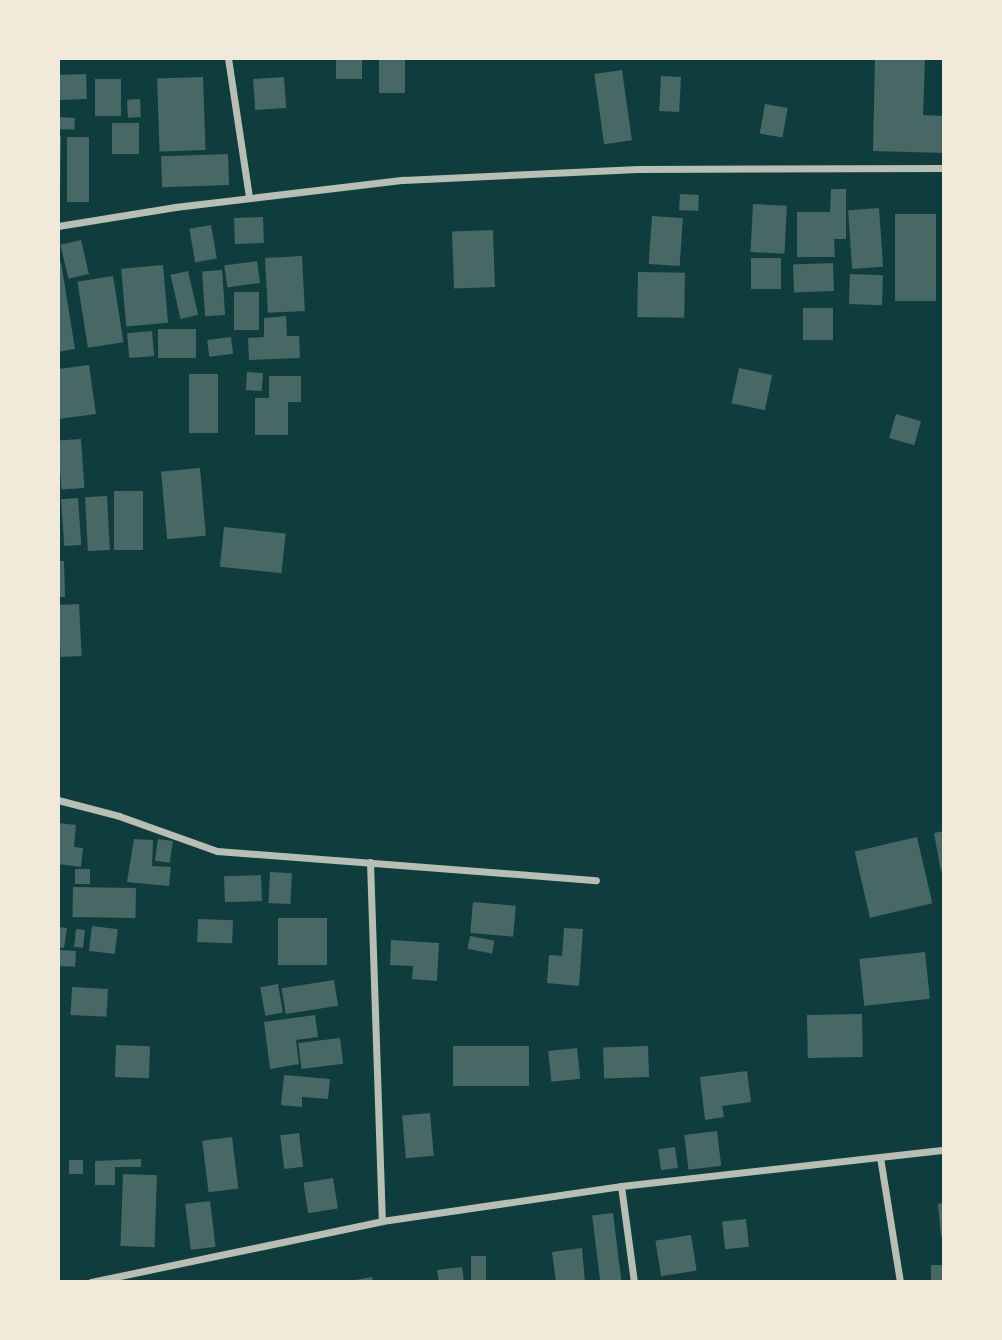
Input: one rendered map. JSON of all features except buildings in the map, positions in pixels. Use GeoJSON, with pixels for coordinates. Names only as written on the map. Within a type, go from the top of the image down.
{"type":"FeatureCollection","features":[{"type":"Feature","properties":{"kind":"street"},"geometry":{"type":"LineString","coordinates":[[228,58],[249,197]]}},
{"type":"Feature","properties":{"kind":"street"},"geometry":{"type":"LineString","coordinates":[[58,226],[249,197],[502,174],[944,168]]}},
{"type":"Feature","properties":{"kind":"street"},"geometry":{"type":"LineString","coordinates":[[58,800],[119,816],[217,850],[596,880]]}},
{"type":"Feature","properties":{"kind":"street"},"geometry":{"type":"LineString","coordinates":[[370,862],[383,1221]]}},
{"type":"Feature","properties":{"kind":"street"},"geometry":{"type":"LineString","coordinates":[[91,1282],[383,1221],[621,1186],[944,1150]]}},
{"type":"Feature","properties":{"kind":"street"},"geometry":{"type":"LineString","coordinates":[[880,1157],[900,1282]]}},
{"type":"Feature","properties":{"kind":"street"},"geometry":{"type":"LineString","coordinates":[[621,1186],[635,1282]]}}]}
